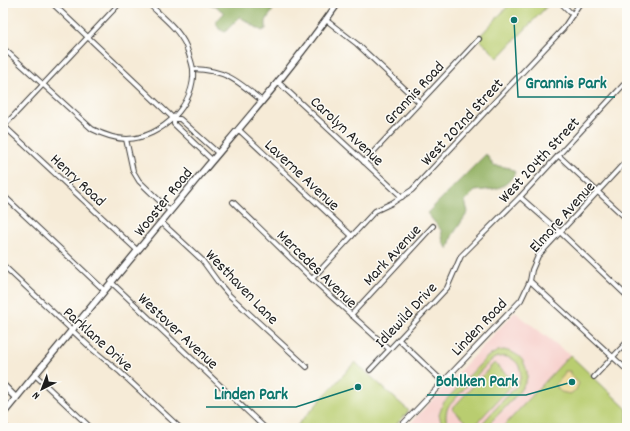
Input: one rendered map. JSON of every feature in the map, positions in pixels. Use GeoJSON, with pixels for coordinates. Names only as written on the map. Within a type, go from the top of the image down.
{"type":"FeatureCollection","features":[{"type":"Feature","properties":{"kind":"main road","name":"Wooster Road"},"geometry":{"type":"LineString","coordinates":[[3,414],[104,290],[278,82],[338,3]]}},
{"type":"Feature","properties":{"kind":"main road"},"geometry":{"type":"LineString","coordinates":[[3,385],[16,398]]}},
{"type":"Feature","properties":{"kind":"street"},"geometry":{"type":"LineString","coordinates":[[52,3],[174,119]]}},
{"type":"Feature","properties":{"kind":"street"},"geometry":{"type":"LineString","coordinates":[[3,126],[120,3]]}},
{"type":"Feature","properties":{"kind":"street"},"geometry":{"type":"LineString","coordinates":[[148,3],[178,32],[186,45],[193,69],[191,87],[186,99],[174,119],[174,124],[212,160]]}},
{"type":"Feature","properties":{"kind":"street"},"geometry":{"type":"LineString","coordinates":[[561,3],[573,15]]}},
{"type":"Feature","properties":{"kind":"street","name":"West 202nd Street"},"geometry":{"type":"LineString","coordinates":[[312,279],[375,211],[412,190],[563,29],[580,3]]}},
{"type":"Feature","properties":{"kind":"street"},"geometry":{"type":"LineString","coordinates":[[326,20],[357,44],[419,102]]}},
{"type":"Feature","properties":{"kind":"street","name":"Grannis Road"},"geometry":{"type":"LineString","coordinates":[[364,162],[479,39]]}},
{"type":"Feature","properties":{"kind":"street"},"geometry":{"type":"LineString","coordinates":[[3,48],[92,129],[106,135],[126,139],[150,134],[174,119],[180,118],[218,153]]}},
{"type":"Feature","properties":{"kind":"street"},"geometry":{"type":"LineString","coordinates":[[193,69],[208,69],[225,75],[241,83],[262,101]]}},
{"type":"Feature","properties":{"kind":"street","name":"West 204th Street"},"geometry":{"type":"LineString","coordinates":[[466,252],[520,197],[627,81]]}},
{"type":"Feature","properties":{"kind":"street","name":"Carolyn Avenue"},"geometry":{"type":"LineString","coordinates":[[278,82],[402,196]]}},
{"type":"Feature","properties":{"kind":"street","name":"Henry Road"},"geometry":{"type":"LineString","coordinates":[[3,126],[138,251]]}},
{"type":"Feature","properties":{"kind":"street","name":"Laverne Avenue"},"geometry":{"type":"LineString","coordinates":[[238,129],[352,236]]}},
{"type":"Feature","properties":{"kind":"street"},"geometry":{"type":"LineString","coordinates":[[126,139],[133,171],[139,181],[170,212]]}},
{"type":"Feature","properties":{"kind":"street"},"geometry":{"type":"LineString","coordinates":[[558,155],[627,219]]}},
{"type":"Feature","properties":{"kind":"street","name":"Elmore Avenue"},"geometry":{"type":"LineString","coordinates":[[524,293],[530,281],[532,270],[538,256],[627,160]]}},
{"type":"Feature","properties":{"kind":"street"},"geometry":{"type":"LineString","coordinates":[[3,195],[104,290]]}},
{"type":"Feature","properties":{"kind":"street"},"geometry":{"type":"LineString","coordinates":[[520,197],[560,232],[627,296]]}},
{"type":"Feature","properties":{"kind":"street","name":"Mercedes Avenue"},"geometry":{"type":"LineString","coordinates":[[233,202],[350,315],[389,349]]}},
{"type":"Feature","properties":{"kind":"street","name":"Westhaven Lane"},"geometry":{"type":"LineString","coordinates":[[162,222],[202,260],[229,295],[307,367]]}},
{"type":"Feature","properties":{"kind":"street","name":"Mark Avenue"},"geometry":{"type":"LineString","coordinates":[[350,315],[433,226]]}},
{"type":"Feature","properties":{"kind":"street","name":"Idlewild Drive"},"geometry":{"type":"LineString","coordinates":[[370,370],[447,288],[455,267],[461,256],[466,252]]}},
{"type":"Feature","properties":{"kind":"street","name":"Parklane Drive"},"geometry":{"type":"LineString","coordinates":[[3,265],[72,331],[120,372],[180,428]]}},
{"type":"Feature","properties":{"kind":"street"},"geometry":{"type":"LineString","coordinates":[[530,281],[627,370]]}},
{"type":"Feature","properties":{"kind":"street","name":"Westover Avenue"},"geometry":{"type":"LineString","coordinates":[[111,282],[266,428]]}},
{"type":"Feature","properties":{"kind":"street","name":"Linden Road"},"geometry":{"type":"LineString","coordinates":[[399,428],[521,300],[524,293]]}},
{"type":"Feature","properties":{"kind":"street"},"geometry":{"type":"LineString","coordinates":[[399,340],[442,382]]}},
{"type":"Feature","properties":{"kind":"street"},"geometry":{"type":"LineString","coordinates":[[594,377],[627,342]]}},
{"type":"Feature","properties":{"kind":"street"},"geometry":{"type":"LineString","coordinates":[[35,375],[91,428]]}},
{"type":"Feature","properties":{"kind":"street"},"geometry":{"type":"LineString","coordinates":[[3,425],[6,428]]}},
{"type":"Feature","properties":{"kind":"shaded area"},"geometry":{"type":"Polygon","coordinates":[[[515,312],[570,355],[502,428],[406,428],[515,312]]]}},
{"type":"Feature","properties":{"kind":"green space"},"geometry":{"type":"Polygon","coordinates":[[[205,3],[277,3],[266,21],[266,29],[262,31],[240,17],[225,32],[219,29],[216,22],[224,13],[216,6],[205,3]]]}},
{"type":"Feature","properties":{"kind":"green space"},"geometry":{"type":"Polygon","coordinates":[[[511,3],[550,3],[498,58],[478,38],[511,3]]]}},
{"type":"Feature","properties":{"kind":"green space"},"geometry":{"type":"Polygon","coordinates":[[[486,154],[493,165],[510,168],[515,173],[506,184],[494,189],[475,191],[465,201],[468,212],[452,236],[448,249],[443,242],[441,230],[427,213],[486,154]]]}},
{"type":"Feature","properties":{"kind":"green space"},"geometry":{"type":"Polygon","coordinates":[[[504,350],[518,356],[525,365],[527,378],[521,390],[485,428],[478,428],[518,384],[520,379],[520,368],[515,361],[504,357],[495,358],[479,372],[448,407],[446,418],[450,428],[443,428],[439,415],[443,403],[487,357],[498,351],[504,350]]]}},
{"type":"Feature","properties":{"kind":"green space"},"geometry":{"type":"Polygon","coordinates":[[[570,355],[627,409],[627,428],[502,428],[570,355]]]}},
{"type":"Feature","properties":{"kind":"green space"},"geometry":{"type":"Polygon","coordinates":[[[355,362],[409,411],[393,428],[295,428],[355,362]]]}},
{"type":"Feature","properties":{"kind":"green space"},"geometry":{"type":"Polygon","coordinates":[[[494,363],[515,382],[472,428],[452,409],[494,363]]]}},
{"type":"Feature","properties":{"kind":"sand"},"geometry":{"type":"Polygon","coordinates":[[[565,371],[570,371],[570,375],[579,383],[576,390],[570,394],[561,392],[556,384],[564,375],[565,371]]]}},
{"type":"Feature","properties":{"kind":"place","name":"Grannis Park"},"geometry":{"type":"Point","coordinates":[514,20]}},
{"type":"Feature","properties":{"kind":"place","name":"Bohlken Park"},"geometry":{"type":"Point","coordinates":[572,382]}},
{"type":"Feature","properties":{"kind":"place","name":"Linden Park"},"geometry":{"type":"Point","coordinates":[358,387]}}]}
